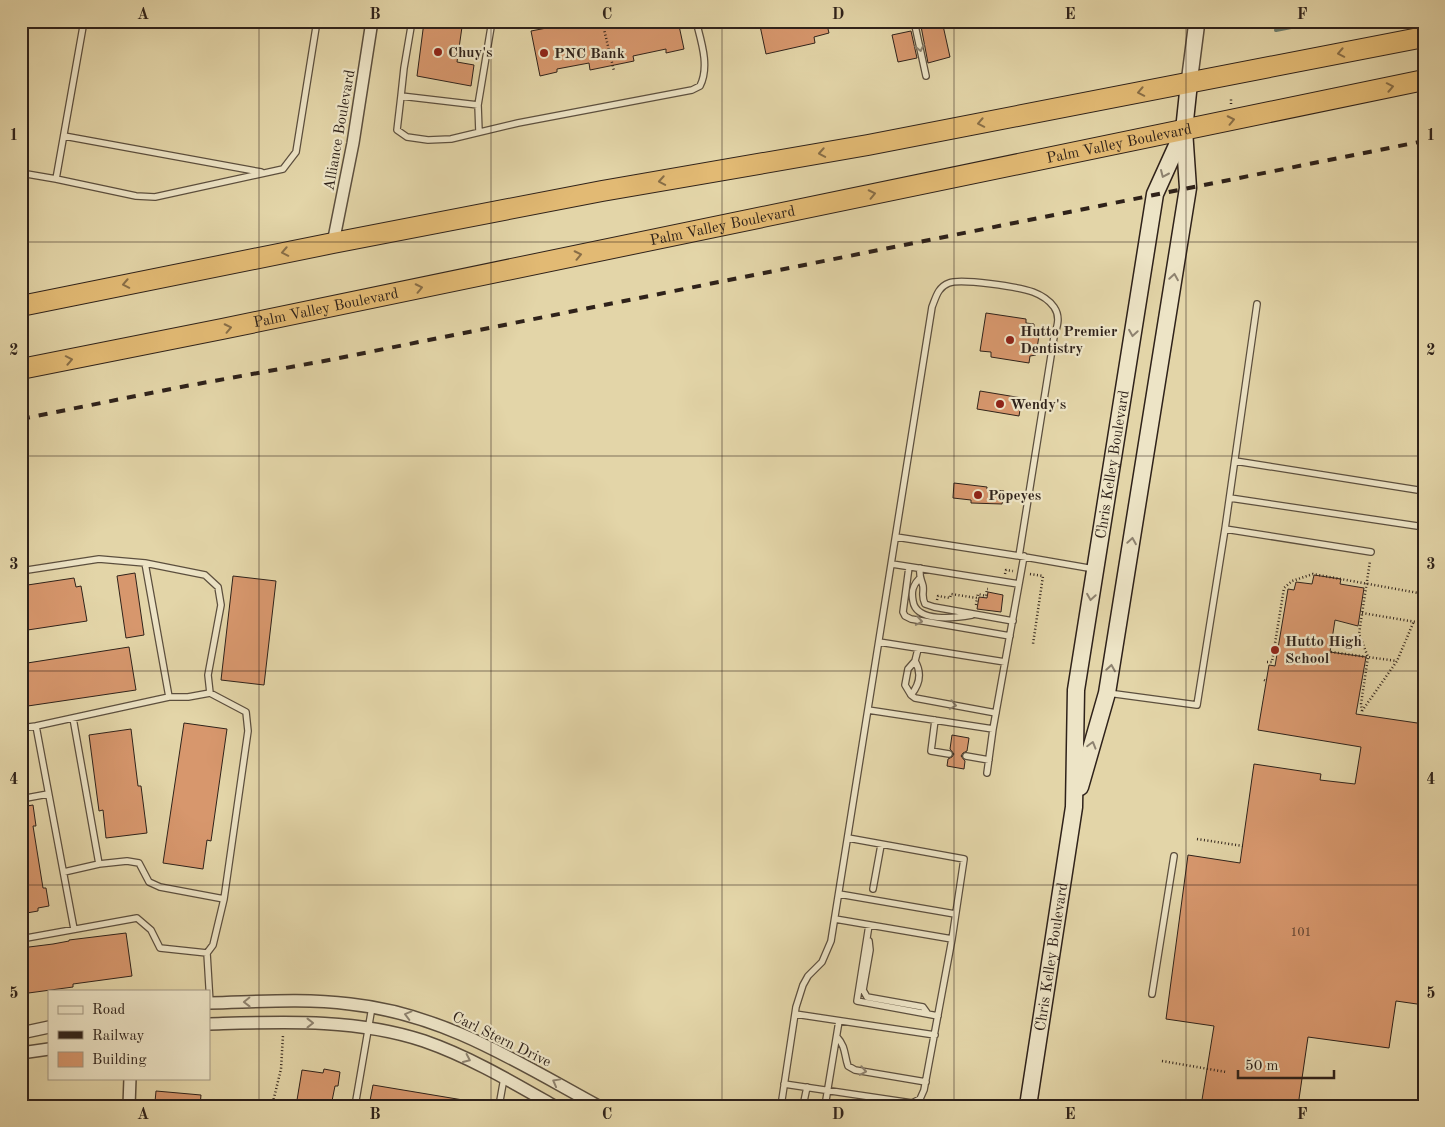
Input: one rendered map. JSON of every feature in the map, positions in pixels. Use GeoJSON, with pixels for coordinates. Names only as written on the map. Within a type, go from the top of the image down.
{"type":"FeatureCollection","features":[{"type":"Feature","properties":{"kind":"highway"},"geometry":{"type":"LineString","coordinates":[[21,306],[602,191],[868,145],[1424,37]]}},
{"type":"Feature","properties":{"kind":"highway","name":"Palm Valley Boulevard"},"geometry":{"type":"LineString","coordinates":[[21,369],[1424,80]]}},
{"type":"Feature","properties":{"kind":"main road","name":"Chris Kelley Boulevard"},"geometry":{"type":"LineString","coordinates":[[1028,1106],[1074,808],[1107,692],[1188,188],[1184,130],[1189,83]]}},
{"type":"Feature","properties":{"kind":"main road","name":"Chris Kelley Boulevard"},"geometry":{"type":"LineString","coordinates":[[1074,808],[1076,690],[1155,194],[1184,130]]}},
{"type":"Feature","properties":{"kind":"street","name":"Alliance Boulevard"},"geometry":{"type":"LineString","coordinates":[[333,243],[353,143],[372,21]]}},
{"type":"Feature","properties":{"kind":"street"},"geometry":{"type":"LineString","coordinates":[[1189,83],[1197,21]]}},
{"type":"Feature","properties":{"kind":"street","name":"Carl Stern Drive"},"geometry":{"type":"LineString","coordinates":[[210,1003],[314,1001],[372,1007],[427,1021],[473,1038],[598,1106]]}},
{"type":"Feature","properties":{"kind":"street"},"geometry":{"type":"LineString","coordinates":[[210,1024],[316,1023],[368,1028],[422,1041],[458,1054],[554,1106]]}},
{"type":"Feature","properties":{"kind":"street"},"geometry":{"type":"LineString","coordinates":[[21,1033],[48,1028]]}},
{"type":"Feature","properties":{"kind":"street"},"geometry":{"type":"LineString","coordinates":[[21,1053],[48,1049]]}},
{"type":"Feature","properties":{"kind":"street"},"geometry":{"type":"LineString","coordinates":[[129,1106],[130,1080]]}},
{"type":"Feature","properties":{"kind":"lane"},"geometry":{"type":"LineString","coordinates":[[56,179],[84,21]]}},
{"type":"Feature","properties":{"kind":"lane"},"geometry":{"type":"LineString","coordinates":[[21,173],[136,196],[155,197],[283,169],[296,152],[318,21]]}},
{"type":"Feature","properties":{"kind":"lane"},"geometry":{"type":"LineString","coordinates":[[412,21],[404,68],[397,130],[407,137],[428,140],[451,139],[692,90],[700,86],[705,71],[696,21]]}},
{"type":"Feature","properties":{"kind":"lane"},"geometry":{"type":"LineString","coordinates":[[479,132],[478,105],[492,21]]}},
{"type":"Feature","properties":{"kind":"lane"},"geometry":{"type":"LineString","coordinates":[[914,21],[926,76]]}},
{"type":"Feature","properties":{"kind":"lane"},"geometry":{"type":"LineString","coordinates":[[401,96],[478,105]]}},
{"type":"Feature","properties":{"kind":"lane"},"geometry":{"type":"LineString","coordinates":[[64,136],[265,173]]}},
{"type":"Feature","properties":{"kind":"lane"},"geometry":{"type":"LineString","coordinates":[[781,1106],[795,1014],[803,985],[808,976],[822,962],[828,950],[835,919],[932,306],[939,288],[950,282],[975,282],[1033,292],[1047,299],[1056,309],[1059,321],[1054,336],[1021,556],[1019,584],[986,773]]}},
{"type":"Feature","properties":{"kind":"lane"},"geometry":{"type":"LineString","coordinates":[[1107,692],[1197,705],[1230,498],[1257,304]]}},
{"type":"Feature","properties":{"kind":"lane"},"geometry":{"type":"LineString","coordinates":[[1235,461],[1424,491]]}},
{"type":"Feature","properties":{"kind":"lane"},"geometry":{"type":"LineString","coordinates":[[1230,498],[1424,528]]}},
{"type":"Feature","properties":{"kind":"lane"},"geometry":{"type":"LineString","coordinates":[[1225,530],[1371,552]]}},
{"type":"Feature","properties":{"kind":"lane"},"geometry":{"type":"LineString","coordinates":[[896,537],[1096,569]]}},
{"type":"Feature","properties":{"kind":"lane"},"geometry":{"type":"LineString","coordinates":[[21,571],[99,559],[145,563],[205,575],[218,587],[221,605],[208,674],[210,693]]}},
{"type":"Feature","properties":{"kind":"lane"},"geometry":{"type":"LineString","coordinates":[[145,563],[168,697]]}},
{"type":"Feature","properties":{"kind":"lane"},"geometry":{"type":"LineString","coordinates":[[892,564],[1019,584]]}},
{"type":"Feature","properties":{"kind":"lane"},"geometry":{"type":"LineString","coordinates":[[909,566],[903,612],[905,616],[911,620],[1010,636]]}},
{"type":"Feature","properties":{"kind":"lane"},"geometry":{"type":"LineString","coordinates":[[920,568],[919,578],[914,585],[912,595],[913,606],[920,614],[950,619],[975,613]]}},
{"type":"Feature","properties":{"kind":"lane"},"geometry":{"type":"LineString","coordinates":[[919,578],[923,586],[922,596],[925,604],[934,608],[1013,620]]}},
{"type":"Feature","properties":{"kind":"lane"},"geometry":{"type":"LineString","coordinates":[[879,642],[1005,662]]}},
{"type":"Feature","properties":{"kind":"lane"},"geometry":{"type":"LineString","coordinates":[[911,695],[917,687],[920,670],[916,661],[918,649]]}},
{"type":"Feature","properties":{"kind":"lane"},"geometry":{"type":"LineString","coordinates":[[916,661],[908,668],[905,686],[914,698],[996,713]]}},
{"type":"Feature","properties":{"kind":"lane"},"geometry":{"type":"LineString","coordinates":[[21,728],[168,697],[188,697],[210,693],[246,712],[248,731],[224,898],[213,946],[206,952],[160,948],[151,930],[137,918],[21,939]]}},
{"type":"Feature","properties":{"kind":"lane"},"geometry":{"type":"LineString","coordinates":[[868,710],[993,729]]}},
{"type":"Feature","properties":{"kind":"lane"},"geometry":{"type":"LineString","coordinates":[[73,718],[99,864]]}},
{"type":"Feature","properties":{"kind":"lane"},"geometry":{"type":"LineString","coordinates":[[935,720],[931,751],[949,754]]}},
{"type":"Feature","properties":{"kind":"lane"},"geometry":{"type":"LineString","coordinates":[[36,726],[74,929]]}},
{"type":"Feature","properties":{"kind":"lane"},"geometry":{"type":"LineString","coordinates":[[966,756],[988,760]]}},
{"type":"Feature","properties":{"kind":"lane"},"geometry":{"type":"LineString","coordinates":[[21,799],[48,794]]}},
{"type":"Feature","properties":{"kind":"lane"},"geometry":{"type":"LineString","coordinates":[[784,1084],[828,1090],[896,1104],[912,1104],[920,1099],[924,1090],[952,939],[964,859],[848,838]]}},
{"type":"Feature","properties":{"kind":"lane"},"geometry":{"type":"LineString","coordinates":[[873,889],[881,844]]}},
{"type":"Feature","properties":{"kind":"lane"},"geometry":{"type":"LineString","coordinates":[[1152,994],[1174,856]]}},
{"type":"Feature","properties":{"kind":"lane"},"geometry":{"type":"LineString","coordinates":[[64,872],[99,864],[127,861],[139,863],[149,882],[160,886],[224,898]]}},
{"type":"Feature","properties":{"kind":"lane"},"geometry":{"type":"LineString","coordinates":[[839,894],[955,914]]}},
{"type":"Feature","properties":{"kind":"lane"},"geometry":{"type":"LineString","coordinates":[[835,919],[952,939]]}},
{"type":"Feature","properties":{"kind":"lane"},"geometry":{"type":"LineString","coordinates":[[870,925],[857,1001],[938,1016]]}},
{"type":"Feature","properties":{"kind":"lane"},"geometry":{"type":"LineString","coordinates":[[868,934],[870,950],[863,990],[867,997],[923,1007],[928,1014]]}},
{"type":"Feature","properties":{"kind":"lane"},"geometry":{"type":"LineString","coordinates":[[206,952],[208,990]]}},
{"type":"Feature","properties":{"kind":"lane"},"geometry":{"type":"LineString","coordinates":[[355,1106],[372,1007]]}},
{"type":"Feature","properties":{"kind":"lane"},"geometry":{"type":"LineString","coordinates":[[795,1014],[935,1035]]}},
{"type":"Feature","properties":{"kind":"lane"},"geometry":{"type":"LineString","coordinates":[[825,1106],[839,1021]]}},
{"type":"Feature","properties":{"kind":"lane"},"geometry":{"type":"LineString","coordinates":[[837,1037],[844,1045],[848,1066],[855,1070],[926,1082]]}},
{"type":"Feature","properties":{"kind":"lane"},"geometry":{"type":"LineString","coordinates":[[499,1106],[504,1078]]}},
{"type":"Feature","properties":{"kind":"lane"},"geometry":{"type":"LineString","coordinates":[[803,1106],[806,1087]]}},
{"type":"Feature","properties":{"kind":"path"},"geometry":{"type":"LineString","coordinates":[[602,21],[614,71]]}},
{"type":"Feature","properties":{"kind":"path"},"geometry":{"type":"LineString","coordinates":[[1371,552],[1368,584],[1359,634],[1368,657],[1361,704],[1362,711],[1396,661],[1414,621]]}},
{"type":"Feature","properties":{"kind":"path"},"geometry":{"type":"LineString","coordinates":[[1005,575],[1006,570],[1013,571]]}},
{"type":"Feature","properties":{"kind":"path"},"geometry":{"type":"LineString","coordinates":[[1030,574],[1044,576],[1033,644]]}},
{"type":"Feature","properties":{"kind":"path"},"geometry":{"type":"LineString","coordinates":[[1267,662],[1272,662],[1284,588],[1292,581],[1313,574],[1424,594]]}},
{"type":"Feature","properties":{"kind":"path"},"geometry":{"type":"LineString","coordinates":[[975,613],[978,594],[986,596],[986,589],[994,590]]}},
{"type":"Feature","properties":{"kind":"path"},"geometry":{"type":"LineString","coordinates":[[944,604],[936,602],[938,596],[950,598],[951,594],[977,598]]}},
{"type":"Feature","properties":{"kind":"path"},"geometry":{"type":"LineString","coordinates":[[1362,613],[1422,623]]}},
{"type":"Feature","properties":{"kind":"path"},"geometry":{"type":"LineString","coordinates":[[1331,652],[1396,661]]}},
{"type":"Feature","properties":{"kind":"path"},"geometry":{"type":"LineString","coordinates":[[1196,838],[1242,846]]}},
{"type":"Feature","properties":{"kind":"path"},"geometry":{"type":"LineString","coordinates":[[272,1106],[281,1069],[283,1035]]}},
{"type":"Feature","properties":{"kind":"path"},"geometry":{"type":"LineString","coordinates":[[1162,1061],[1226,1072]]}},
{"type":"Feature","properties":{"kind":"building"},"geometry":{"type":"Polygon","coordinates":[[[583,21],[678,21],[684,49],[666,53],[666,49],[633,56],[634,61],[590,70],[589,63],[557,69],[557,72],[540,76],[531,31],[583,21]]]}},
{"type":"Feature","properties":{"kind":"building"},"geometry":{"type":"Polygon","coordinates":[[[759,21],[826,21],[829,33],[814,37],[815,43],[766,54],[759,21]]]}},
{"type":"Feature","properties":{"kind":"building"},"geometry":{"type":"Polygon","coordinates":[[[920,21],[942,21],[950,57],[928,63],[920,21]]]}},
{"type":"Feature","properties":{"kind":"building"},"geometry":{"type":"Polygon","coordinates":[[[424,22],[462,27],[457,62],[474,65],[471,86],[417,76],[424,22]]]}},
{"type":"Feature","properties":{"kind":"building"},"geometry":{"type":"Polygon","coordinates":[[[911,31],[917,58],[898,62],[892,35],[911,31]]]}},
{"type":"Feature","properties":{"kind":"building","name":"Hutto Premier Dentistry"},"geometry":{"type":"Polygon","coordinates":[[[986,313],[1026,319],[1026,323],[1034,324],[1034,328],[1040,329],[1036,355],[1030,356],[1029,363],[991,357],[991,352],[980,351],[986,313]]]}},
{"type":"Feature","properties":{"kind":"building","name":"Wendy's"},"geometry":{"type":"Polygon","coordinates":[[[980,391],[1022,398],[1019,416],[977,409],[980,391]]]}},
{"type":"Feature","properties":{"kind":"building","name":"Popeyes"},"geometry":{"type":"Polygon","coordinates":[[[954,483],[1004,491],[1002,504],[971,503],[971,500],[953,498],[954,483]]]}},
{"type":"Feature","properties":{"kind":"building"},"geometry":{"type":"Polygon","coordinates":[[[135,573],[144,635],[126,638],[117,576],[135,573]]]}},
{"type":"Feature","properties":{"kind":"building"},"geometry":{"type":"Polygon","coordinates":[[[1314,575],[1341,579],[1340,584],[1364,588],[1358,626],[1335,620],[1330,652],[1366,657],[1356,714],[1424,724],[1424,1005],[1396,1001],[1389,1048],[1308,1037],[1298,1106],[1201,1106],[1214,1026],[1166,1019],[1188,855],[1240,863],[1254,764],[1321,774],[1320,780],[1355,784],[1361,747],[1258,730],[1269,665],[1275,666],[1288,589],[1294,590],[1296,582],[1312,584],[1314,575]]]}},
{"type":"Feature","properties":{"kind":"building"},"geometry":{"type":"Polygon","coordinates":[[[233,576],[276,581],[264,685],[221,680],[233,576]]]}},
{"type":"Feature","properties":{"kind":"building"},"geometry":{"type":"Polygon","coordinates":[[[74,578],[76,587],[81,586],[87,621],[21,631],[21,586],[74,578]]]}},
{"type":"Feature","properties":{"kind":"building"},"geometry":{"type":"Polygon","coordinates":[[[988,592],[1003,595],[1001,612],[977,609],[979,597],[987,598],[988,592]]]}},
{"type":"Feature","properties":{"kind":"building"},"geometry":{"type":"Polygon","coordinates":[[[129,647],[136,690],[21,707],[21,664],[129,647]]]}},
{"type":"Feature","properties":{"kind":"building"},"geometry":{"type":"Polygon","coordinates":[[[184,723],[227,729],[211,841],[207,840],[203,869],[163,863],[184,723]]]}},
{"type":"Feature","properties":{"kind":"building"},"geometry":{"type":"Polygon","coordinates":[[[131,729],[138,786],[141,786],[147,833],[106,838],[103,810],[99,811],[89,735],[131,729]]]}},
{"type":"Feature","properties":{"kind":"building"},"geometry":{"type":"Polygon","coordinates":[[[952,735],[969,738],[967,751],[961,756],[965,761],[964,769],[947,766],[948,759],[954,754],[950,749],[952,735]]]}},
{"type":"Feature","properties":{"kind":"building"},"geometry":{"type":"Polygon","coordinates":[[[33,805],[36,826],[33,826],[43,888],[46,888],[49,906],[38,908],[38,911],[21,914],[21,807],[33,805]]]}},
{"type":"Feature","properties":{"kind":"building"},"geometry":{"type":"Polygon","coordinates":[[[126,933],[132,976],[73,984],[73,987],[21,994],[21,948],[126,933]]]}},
{"type":"Feature","properties":{"kind":"building"},"geometry":{"type":"Polygon","coordinates":[[[324,1069],[340,1072],[338,1086],[335,1086],[331,1106],[296,1106],[302,1070],[323,1073],[324,1069]]]}},
{"type":"Feature","properties":{"kind":"building"},"geometry":{"type":"Polygon","coordinates":[[[373,1085],[463,1100],[463,1106],[369,1106],[373,1085]]]}},
{"type":"Feature","properties":{"kind":"building"},"geometry":{"type":"Polygon","coordinates":[[[156,1091],[201,1095],[200,1106],[160,1106],[160,1102],[155,1102],[156,1091]]]}},
{"type":"Feature","properties":{"kind":"waterway"},"geometry":{"type":"LineString","coordinates":[[1276,30],[1321,21]]}},
{"type":"Feature","properties":{"kind":"railway"},"geometry":{"type":"LineString","coordinates":[[21,419],[324,361],[1424,141]]}},
{"type":"Feature","properties":{"kind":"place","name":"Chuy's"},"geometry":{"type":"Point","coordinates":[438,52]}},
{"type":"Feature","properties":{"kind":"place","name":"PNC Bank"},"geometry":{"type":"Point","coordinates":[544,53]}},
{"type":"Feature","properties":{"kind":"place","name":"Hutto Premier Dentistry"},"geometry":{"type":"Point","coordinates":[1010,340]}},
{"type":"Feature","properties":{"kind":"place","name":"Wendy's"},"geometry":{"type":"Point","coordinates":[1000,404]}},
{"type":"Feature","properties":{"kind":"place","name":"Popeyes"},"geometry":{"type":"Point","coordinates":[978,495]}},
{"type":"Feature","properties":{"kind":"place","name":"Hutto High School"},"geometry":{"type":"Point","coordinates":[1275,650]}}]}
